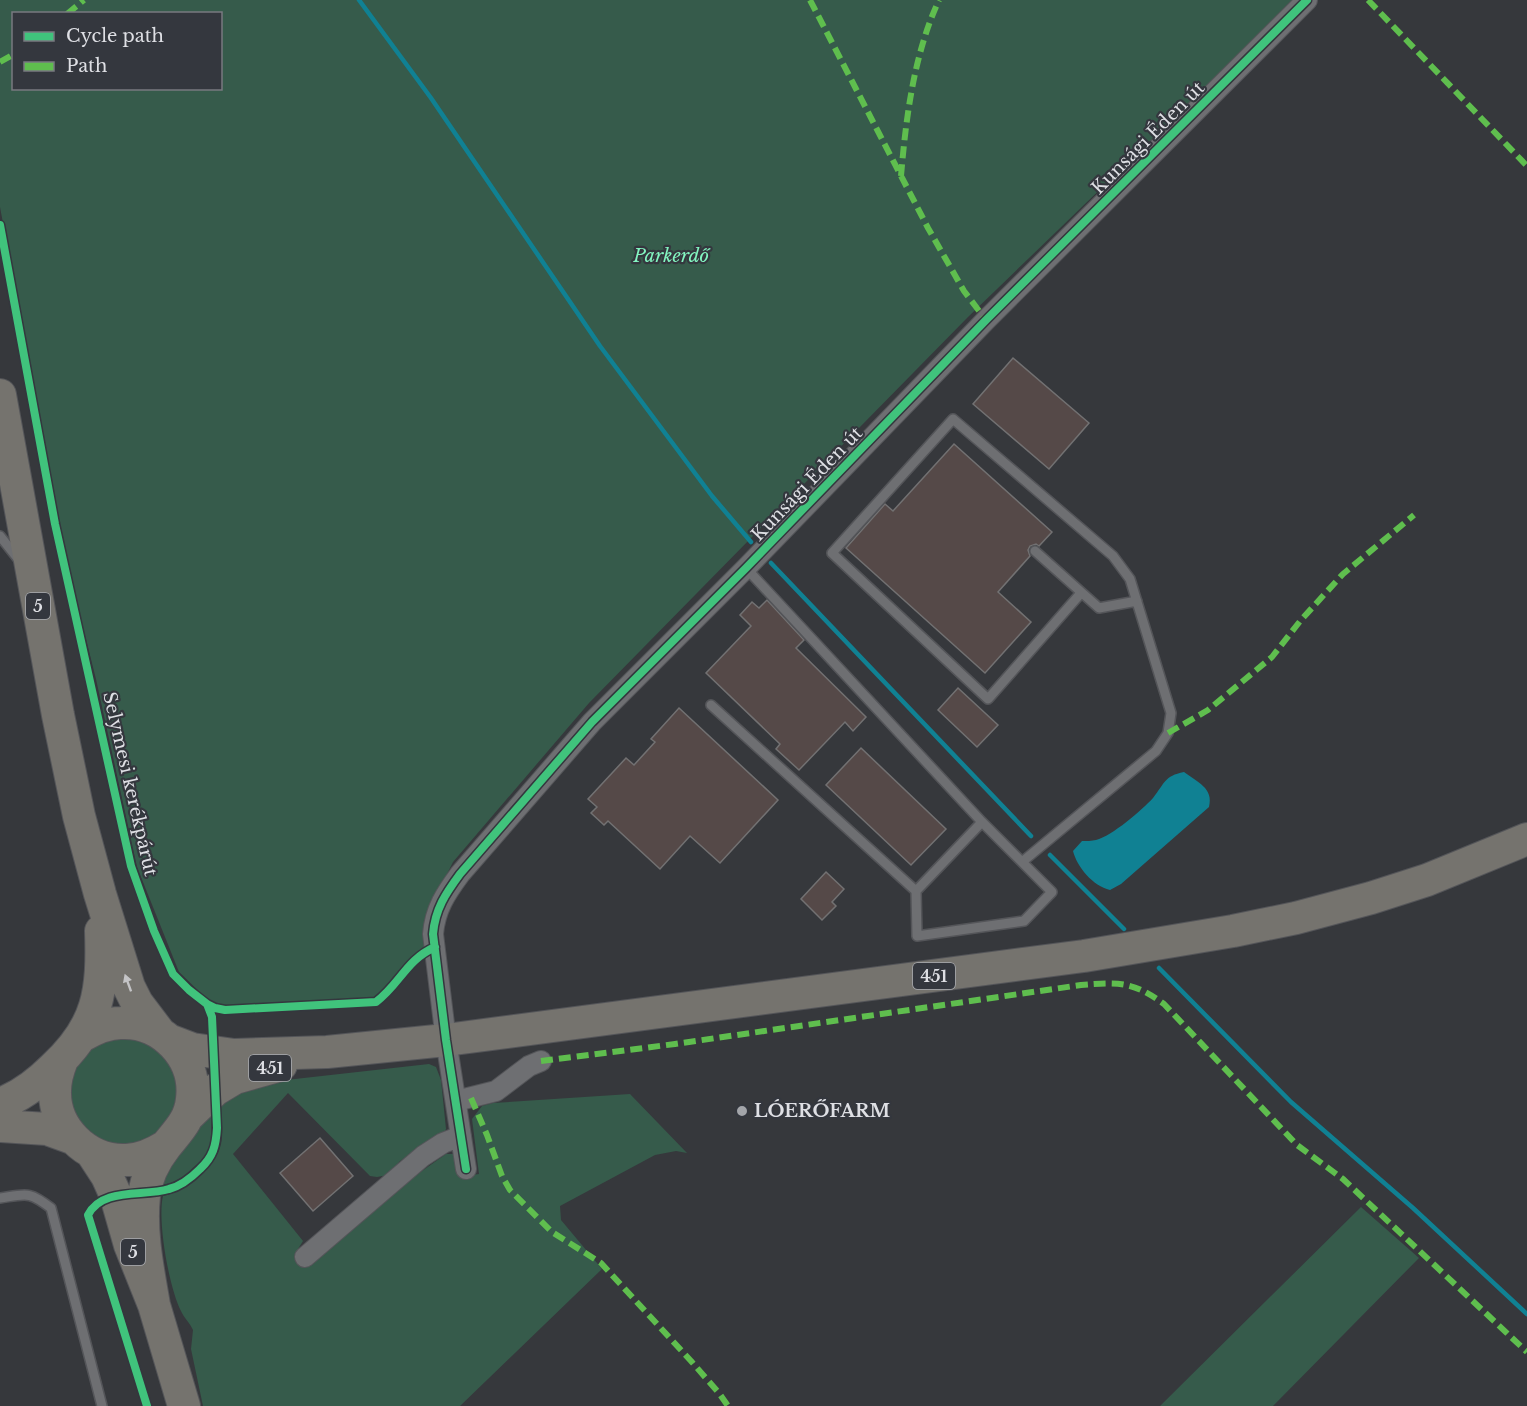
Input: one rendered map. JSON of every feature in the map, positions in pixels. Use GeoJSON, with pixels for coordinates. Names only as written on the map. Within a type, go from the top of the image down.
{"type":"FeatureCollection","features":[{"type":"Feature","properties":{"kind":"main road","name":"5"},"geometry":{"type":"LineString","coordinates":[[2,419],[15,503],[79,816],[100,894],[129,987],[137,1003],[181,1053],[189,1068],[192,1083],[189,1115],[180,1132],[166,1146],[152,1167],[144,1193],[146,1298]]}},
{"type":"Feature","properties":{"kind":"main road","name":"451"},"geometry":{"type":"LineString","coordinates":[[165,1037],[192,1049],[234,1055],[327,1052],[446,1040],[1072,958],[1233,932],[1296,918],[1427,880],[1527,839]]}},
{"type":"Feature","properties":{"kind":"main road","name":"5"},"geometry":{"type":"LineString","coordinates":[[100,894],[101,985],[93,1015],[82,1036],[62,1060],[56,1076],[56,1100],[63,1124],[107,1176],[116,1196],[146,1298],[184,1406]]}},
{"type":"Feature","properties":{"kind":"main road","name":"5"},"geometry":{"type":"LineString","coordinates":[[82,1036],[94,1029],[120,1023],[147,1026],[165,1037]]}},
{"type":"Feature","properties":{"kind":"main road","name":"451"},"geometry":{"type":"LineString","coordinates":[[189,1115],[215,1090],[235,1078],[327,1052]]}},
{"type":"Feature","properties":{"kind":"main road"},"geometry":{"type":"LineString","coordinates":[[0,1104],[15,1098],[36,1084],[62,1060]]}},
{"type":"Feature","properties":{"kind":"main road"},"geometry":{"type":"LineString","coordinates":[[0,1126],[47,1129],[82,1146]]}},
{"type":"Feature","properties":{"kind":"main road","name":"5"},"geometry":{"type":"LineString","coordinates":[[82,1146],[107,1159],[123,1161],[146,1156],[166,1146]]}},
{"type":"Feature","properties":{"kind":"street","name":"Kunsági Éden út"},"geometry":{"type":"LineString","coordinates":[[466,1169],[446,1040],[433,934],[434,919],[444,895],[592,722],[746,568],[986,320],[1307,0]]}},
{"type":"Feature","properties":{"kind":"street"},"geometry":{"type":"LineString","coordinates":[[456,1101],[496,1091],[529,1066],[541,1061]]}},
{"type":"Feature","properties":{"kind":"street"},"geometry":{"type":"LineString","coordinates":[[304,1257],[423,1156],[443,1143],[461,1136]]}},
{"type":"Feature","properties":{"kind":"lane"},"geometry":{"type":"LineString","coordinates":[[1022,862],[1156,751],[1168,733],[1171,713],[1130,579],[1113,556],[953,419],[832,553],[988,699],[1081,593]]}},
{"type":"Feature","properties":{"kind":"lane"},"geometry":{"type":"LineString","coordinates":[[0,536],[18,558],[35,594]]}},
{"type":"Feature","properties":{"kind":"lane"},"geometry":{"type":"LineString","coordinates":[[1035,551],[1099,608],[1137,601]]}},
{"type":"Feature","properties":{"kind":"lane"},"geometry":{"type":"LineString","coordinates":[[746,568],[982,822],[1052,892],[1024,921],[917,936],[916,891],[982,822]]}},
{"type":"Feature","properties":{"kind":"lane"},"geometry":{"type":"LineString","coordinates":[[711,705],[916,891]]}},
{"type":"Feature","properties":{"kind":"lane"},"geometry":{"type":"LineString","coordinates":[[0,1197],[21,1194],[35,1196],[51,1208],[102,1406]]}},
{"type":"Feature","properties":{"kind":"green space","name":"Parkerdő"},"geometry":{"type":"Polygon","coordinates":[[[0,0],[1296,0],[968,317],[589,703],[453,862],[438,892],[428,945],[374,998],[220,1007],[211,1003],[179,972],[137,867],[50,476],[0,207],[0,0]]]}},
{"type":"Feature","properties":{"kind":"green space"},"geometry":{"type":"Polygon","coordinates":[[[151,1031],[191,1099],[137,1157],[68,1128],[62,1117],[78,1043],[151,1031]]]}},
{"type":"Feature","properties":{"kind":"green space"},"geometry":{"type":"Polygon","coordinates":[[[429,1064],[436,1067],[441,1080],[446,1129],[442,1136],[400,1161],[388,1175],[370,1176],[288,1093],[233,1154],[303,1241],[298,1249],[298,1262],[305,1267],[313,1263],[364,1220],[398,1188],[446,1154],[455,1154],[459,1177],[479,1174],[472,1119],[482,1106],[493,1103],[630,1094],[687,1153],[676,1151],[655,1155],[560,1206],[561,1220],[602,1269],[460,1406],[203,1406],[191,1349],[193,1330],[182,1314],[168,1271],[163,1237],[162,1207],[163,1196],[181,1190],[214,1161],[221,1144],[222,1134],[220,1099],[277,1081],[429,1064]]]}},
{"type":"Feature","properties":{"kind":"green space"},"geometry":{"type":"Polygon","coordinates":[[[212,1101],[211,1142],[205,1157],[183,1177],[161,1185],[164,1173],[212,1101]]]}},
{"type":"Feature","properties":{"kind":"green space"},"geometry":{"type":"Polygon","coordinates":[[[1361,1207],[1419,1258],[1273,1406],[1160,1406],[1361,1207]]]}},
{"type":"Feature","properties":{"kind":"water"},"geometry":{"type":"Polygon","coordinates":[[[1184,772],[1207,790],[1210,800],[1209,807],[1121,884],[1110,890],[1092,880],[1082,869],[1073,851],[1082,841],[1103,838],[1118,828],[1148,803],[1169,778],[1184,772]]]}},
{"type":"Feature","properties":{"kind":"building"},"geometry":{"type":"Polygon","coordinates":[[[1013,358],[1089,423],[1049,469],[973,404],[1013,358]]]}},
{"type":"Feature","properties":{"kind":"building"},"geometry":{"type":"Polygon","coordinates":[[[954,444],[1052,532],[1039,546],[1036,544],[1030,546],[1028,550],[1030,556],[998,592],[1031,622],[985,673],[846,548],[885,504],[893,511],[954,444]]]}},
{"type":"Feature","properties":{"kind":"building"},"geometry":{"type":"Polygon","coordinates":[[[767,600],[804,640],[796,648],[866,717],[853,731],[845,722],[799,770],[776,749],[780,744],[706,673],[751,626],[740,615],[752,602],[759,608],[767,600]]]}},
{"type":"Feature","properties":{"kind":"building"},"geometry":{"type":"Polygon","coordinates":[[[958,688],[998,725],[977,747],[938,710],[958,688]]]}},
{"type":"Feature","properties":{"kind":"building"},"geometry":{"type":"Polygon","coordinates":[[[679,708],[778,800],[720,863],[690,836],[660,869],[608,821],[604,825],[591,813],[597,807],[588,799],[626,758],[634,765],[655,742],[651,739],[679,708]]]}},
{"type":"Feature","properties":{"kind":"building"},"geometry":{"type":"Polygon","coordinates":[[[861,748],[946,829],[911,865],[826,785],[861,748]]]}},
{"type":"Feature","properties":{"kind":"building"},"geometry":{"type":"Polygon","coordinates":[[[826,872],[844,889],[832,902],[836,906],[822,920],[801,899],[826,872]]]}},
{"type":"Feature","properties":{"kind":"building"},"geometry":{"type":"Polygon","coordinates":[[[320,1138],[353,1176],[313,1211],[280,1173],[320,1138]]]}},
{"type":"Feature","properties":{"kind":"waterway"},"geometry":{"type":"LineString","coordinates":[[359,0],[431,98],[600,346],[712,496],[751,542]]}},
{"type":"Feature","properties":{"kind":"waterway"},"geometry":{"type":"LineString","coordinates":[[771,563],[1031,836]]}},
{"type":"Feature","properties":{"kind":"waterway"},"geometry":{"type":"LineString","coordinates":[[1050,855],[1124,929]]}},
{"type":"Feature","properties":{"kind":"waterway"},"geometry":{"type":"LineString","coordinates":[[1159,968],[1291,1102],[1413,1208],[1527,1314]]}},
{"type":"Feature","properties":{"kind":"marked path"},"geometry":{"type":"LineString","coordinates":[[69,12],[84,0]]}},
{"type":"Feature","properties":{"kind":"marked path"},"geometry":{"type":"LineString","coordinates":[[810,0],[928,228],[964,291],[986,320]]}},
{"type":"Feature","properties":{"kind":"marked path"},"geometry":{"type":"LineString","coordinates":[[901,176],[912,86],[923,42],[939,0]]}},
{"type":"Feature","properties":{"kind":"marked path"},"geometry":{"type":"LineString","coordinates":[[1368,0],[1527,166]]}},
{"type":"Feature","properties":{"kind":"marked path"},"geometry":{"type":"LineString","coordinates":[[0,62],[12,55]]}},
{"type":"Feature","properties":{"kind":"marked path"},"geometry":{"type":"LineString","coordinates":[[1168,733],[1208,710],[1272,657],[1301,620],[1343,574],[1414,515]]}},
{"type":"Feature","properties":{"kind":"marked path"},"geometry":{"type":"LineString","coordinates":[[541,1061],[675,1044],[1081,985],[1106,983],[1134,987],[1164,1004],[1297,1145],[1343,1179],[1527,1352]]}},
{"type":"Feature","properties":{"kind":"marked path"},"geometry":{"type":"LineString","coordinates":[[471,1098],[502,1176],[510,1190],[552,1232],[601,1263],[691,1361],[728,1406]]}},
{"type":"Feature","properties":{"kind":"cycle path"},"geometry":{"type":"LineString","coordinates":[[466,1169],[446,1040],[433,934],[439,909],[460,874],[592,722],[746,568],[986,320],[1307,0]]}},
{"type":"Feature","properties":{"kind":"cycle path","name":"Selymesi kerékpárút"},"geometry":{"type":"LineString","coordinates":[[0,225],[55,524],[131,866],[154,931],[173,974],[207,1004],[212,1017],[217,1128],[215,1146],[211,1156],[193,1176],[178,1186],[159,1191],[124,1194],[103,1200],[94,1206],[88,1215],[147,1406]]}},
{"type":"Feature","properties":{"kind":"cycle path"},"geometry":{"type":"LineString","coordinates":[[207,1004],[225,1010],[376,1002],[410,965],[435,947]]}},
{"type":"Feature","properties":{"kind":"place","name":"LÓERŐFARM"},"geometry":{"type":"Point","coordinates":[742,1111]}}]}
